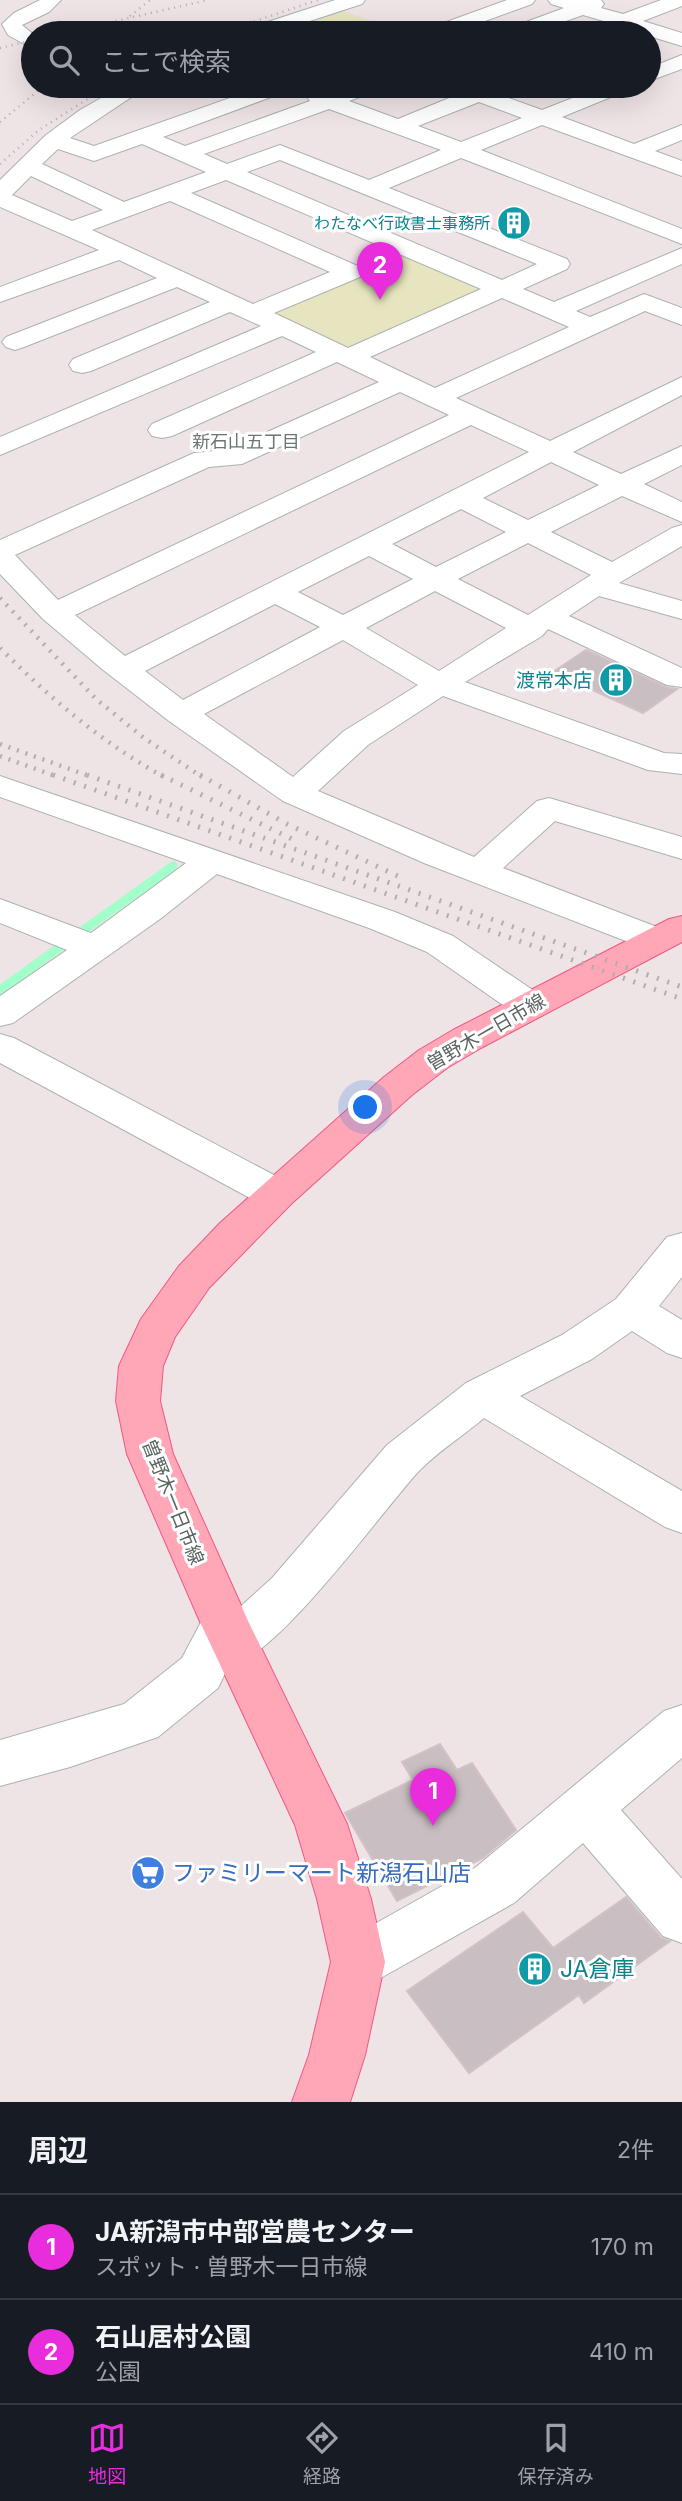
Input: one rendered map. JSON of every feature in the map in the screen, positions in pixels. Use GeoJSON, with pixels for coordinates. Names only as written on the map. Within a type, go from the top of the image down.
{"type":"FeatureCollection","features":[{"type":"Feature","properties":{"kind":"main road","name":"曽野木一日市線"},"geometry":{"type":"LineString","coordinates":[[321,2102],[337,2055],[358,1962],[344,1899],[321,1824],[230,1633],[150,1454],[138,1401],[141,1366],[156,1331],[194,1277],[276,1194],[398,1086],[433,1059],[670,934]]}},
{"type":"Feature","properties":{"kind":"street"},"geometry":{"type":"LineString","coordinates":[[21,35],[15,31],[12,24],[20,16],[46,6],[51,0]]}},
{"type":"Feature","properties":{"kind":"street"},"geometry":{"type":"LineString","coordinates":[[287,21],[355,0]]}},
{"type":"Feature","properties":{"kind":"street"},"geometry":{"type":"LineString","coordinates":[[467,21],[525,0]]}},
{"type":"Feature","properties":{"kind":"street"},"geometry":{"type":"LineString","coordinates":[[558,0],[624,21],[679,0]]}},
{"type":"Feature","properties":{"kind":"street"},"geometry":{"type":"LineString","coordinates":[[546,21],[604,0]]}},
{"type":"Feature","properties":{"kind":"street"},"geometry":{"type":"LineString","coordinates":[[661,33],[682,40]]}},
{"type":"Feature","properties":{"kind":"street"},"geometry":{"type":"LineString","coordinates":[[661,70],[682,61]]}},
{"type":"Feature","properties":{"kind":"street"},"geometry":{"type":"LineString","coordinates":[[117,98],[54,140],[0,196],[620,483],[681,530],[356,738],[295,794]]}},
{"type":"Feature","properties":{"kind":"street"},"geometry":{"type":"LineString","coordinates":[[54,140],[94,154],[251,98]]}},
{"type":"Feature","properties":{"kind":"street"},"geometry":{"type":"LineString","coordinates":[[320,98],[682,237]]}},
{"type":"Feature","properties":{"kind":"street"},"geometry":{"type":"LineString","coordinates":[[184,154],[337,98]]}},
{"type":"Feature","properties":{"kind":"street"},"geometry":{"type":"LineString","coordinates":[[397,127],[469,98]]}},
{"type":"Feature","properties":{"kind":"street"},"geometry":{"type":"LineString","coordinates":[[490,98],[682,169]]}},
{"type":"Feature","properties":{"kind":"street"},"geometry":{"type":"LineString","coordinates":[[372,176],[401,175],[591,98]]}},
{"type":"Feature","properties":{"kind":"street"},"geometry":{"type":"LineString","coordinates":[[336,122],[362,113]]}},
{"type":"Feature","properties":{"kind":"street"},"geometry":{"type":"LineString","coordinates":[[636,151],[682,132]]}},
{"type":"Feature","properties":{"kind":"street"},"geometry":{"type":"LineString","coordinates":[[142,136],[589,326]]}},
{"type":"Feature","properties":{"kind":"street"},"geometry":{"type":"LineString","coordinates":[[73,229],[280,152],[372,176],[558,264],[162,430]]}},
{"type":"Feature","properties":{"kind":"street"},"geometry":{"type":"LineString","coordinates":[[28,166],[122,211]]}},
{"type":"Feature","properties":{"kind":"street"},"geometry":{"type":"LineString","coordinates":[[82,365],[351,272],[171,193]]}},
{"type":"Feature","properties":{"kind":"street"},"geometry":{"type":"LineString","coordinates":[[0,295],[120,251]]}},
{"type":"Feature","properties":{"kind":"street"},"geometry":{"type":"LineString","coordinates":[[555,311],[682,255]]}},
{"type":"Feature","properties":{"kind":"street"},"geometry":{"type":"LineString","coordinates":[[15,342],[178,278]]}},
{"type":"Feature","properties":{"kind":"street"},"geometry":{"type":"LineString","coordinates":[[434,398],[644,302],[682,317]]}},
{"type":"Feature","properties":{"kind":"street"},"geometry":{"type":"LineString","coordinates":[[0,447],[282,327]]}},
{"type":"Feature","properties":{"kind":"street"},"geometry":{"type":"LineString","coordinates":[[0,551],[204,459],[232,458],[400,382]]}},
{"type":"Feature","properties":{"kind":"street"},"geometry":{"type":"LineString","coordinates":[[124,669],[682,385]]}},
{"type":"Feature","properties":{"kind":"street"},"geometry":{"type":"LineString","coordinates":[[54,613],[470,415]]}},
{"type":"Feature","properties":{"kind":"street"},"geometry":{"type":"LineString","coordinates":[[180,714],[620,483],[682,454]]}},
{"type":"Feature","properties":{"kind":"street"},"geometry":{"type":"LineString","coordinates":[[461,498],[529,532],[605,580],[682,610]]}},
{"type":"Feature","properties":{"kind":"street"},"geometry":{"type":"LineString","coordinates":[[369,544],[435,579],[678,678]]}},
{"type":"Feature","properties":{"kind":"street"},"geometry":{"type":"LineString","coordinates":[[0,556],[54,613],[180,714],[295,794],[436,855],[670,934]]}},
{"type":"Feature","properties":{"kind":"street"},"geometry":{"type":"LineString","coordinates":[[274,592],[345,628],[439,684],[660,763],[682,764]]}},
{"type":"Feature","properties":{"kind":"street"},"geometry":{"type":"LineString","coordinates":[[0,786],[210,862],[289,885],[440,944],[530,1006]]}},
{"type":"Feature","properties":{"kind":"street"},"geometry":{"type":"LineString","coordinates":[[480,871],[549,808],[682,848]]}},
{"type":"Feature","properties":{"kind":"street"},"geometry":{"type":"LineString","coordinates":[[0,1014],[147,911],[210,862]]}},
{"type":"Feature","properties":{"kind":"street"},"geometry":{"type":"LineString","coordinates":[[0,911],[94,947]]}},
{"type":"Feature","properties":{"kind":"street"},"geometry":{"type":"LineString","coordinates":[[0,1047],[276,1194]]}},
{"type":"Feature","properties":{"kind":"street"},"geometry":{"type":"LineString","coordinates":[[0,1763],[140,1721],[200,1673],[230,1633],[289,1592],[404,1458],[482,1395],[576,1346],[631,1310],[682,1248]]}},
{"type":"Feature","properties":{"kind":"street"},"geometry":{"type":"LineString","coordinates":[[631,1310],[682,1341]]}},
{"type":"Feature","properties":{"kind":"street"},"geometry":{"type":"LineString","coordinates":[[482,1395],[682,1514]]}},
{"type":"Feature","properties":{"kind":"street"},"geometry":{"type":"LineString","coordinates":[[358,1962],[495,1885],[682,1727]]}},
{"type":"Feature","properties":{"kind":"street"},"geometry":{"type":"LineString","coordinates":[[586,1808],[682,1918]]}},
{"type":"Feature","properties":{"kind":"green space"},"geometry":{"type":"Polygon","coordinates":[[[337,9],[372,21],[298,21],[337,9]]]}},
{"type":"Feature","properties":{"kind":"green space"},"geometry":{"type":"Polygon","coordinates":[[[408,253],[490,287],[344,350],[268,313],[408,253]]]}},
{"type":"Feature","properties":{"kind":"building","name":"渡常本店"},"geometry":{"type":"Polygon","coordinates":[[[586,650],[666,687],[677,689],[643,713],[553,672],[586,650]]]}},
{"type":"Feature","properties":{"kind":"building"},"geometry":{"type":"Polygon","coordinates":[[[440,1744],[457,1770],[472,1763],[516,1830],[483,1858],[397,1901],[345,1813],[413,1780],[402,1762],[440,1744]]]}},
{"type":"Feature","properties":{"kind":"building","name":"JA倉庫"},"geometry":{"type":"Polygon","coordinates":[[[626,1897],[661,1938],[670,1941],[584,2003],[579,1995],[469,2073],[407,1991],[523,1912],[553,1948],[626,1897]]]}},
{"type":"Feature","properties":{"kind":"waterway"},"geometry":{"type":"LineString","coordinates":[[0,990],[173,866]]}},
{"type":"Feature","properties":{"kind":"railway"},"geometry":{"type":"LineString","coordinates":[[130,16],[150,0]]}},
{"type":"Feature","properties":{"kind":"railway"},"geometry":{"type":"LineString","coordinates":[[116,21],[208,0]]}},
{"type":"Feature","properties":{"kind":"railway"},"geometry":{"type":"LineString","coordinates":[[256,21],[318,0]]}},
{"type":"Feature","properties":{"kind":"railway"},"geometry":{"type":"LineString","coordinates":[[0,48],[21,43]]}},
{"type":"Feature","properties":{"kind":"railway"},"geometry":{"type":"LineString","coordinates":[[0,122],[29,98]]}},
{"type":"Feature","properties":{"kind":"railway"},"geometry":{"type":"LineString","coordinates":[[0,164],[39,130],[89,98]]}},
{"type":"Feature","properties":{"kind":"railway"},"geometry":{"type":"LineString","coordinates":[[0,598],[96,699],[144,738],[202,777]]}},
{"type":"Feature","properties":{"kind":"railway"},"geometry":{"type":"LineString","coordinates":[[0,648],[77,718],[164,777]]}},
{"type":"Feature","properties":{"kind":"railway"},"geometry":{"type":"LineString","coordinates":[[0,744],[92,777]]}},
{"type":"Feature","properties":{"kind":"railway"},"geometry":{"type":"LineString","coordinates":[[0,756],[58,777]]}},
{"type":"Feature","properties":{"kind":"railway"},"geometry":{"type":"LineString","coordinates":[[53,775],[682,999]]}},
{"type":"Feature","properties":{"kind":"railway"},"geometry":{"type":"LineString","coordinates":[[87,775],[682,987]]}},
{"type":"Feature","properties":{"kind":"railway"},"geometry":{"type":"LineString","coordinates":[[161,775],[294,840]]}},
{"type":"Feature","properties":{"kind":"railway"},"geometry":{"type":"LineString","coordinates":[[200,775],[287,824],[400,877]]}},
{"type":"Feature","properties":{"kind":"place","name":"わたなべ行政書士事務所"},"geometry":{"type":"Point","coordinates":[514,223]}},
{"type":"Feature","properties":{"kind":"place","name":"石山居村公園"},"geometry":{"type":"Point","coordinates":[380,300]}},
{"type":"Feature","properties":{"kind":"place","name":"渡常本店"},"geometry":{"type":"Point","coordinates":[616,680]}},
{"type":"Feature","properties":{"kind":"place","name":"JA新潟市中部営農センター"},"geometry":{"type":"Point","coordinates":[433,1826]}},
{"type":"Feature","properties":{"kind":"place","name":"ファミリーマート新潟石山店"},"geometry":{"type":"Point","coordinates":[148,1873]}},
{"type":"Feature","properties":{"kind":"place","name":"JA倉庫"},"geometry":{"type":"Point","coordinates":[535,1969]}},
{"type":"Feature","properties":{"kind":"district","name":"新石山五丁目"},"geometry":{"type":"Point","coordinates":[246,441]}}]}
